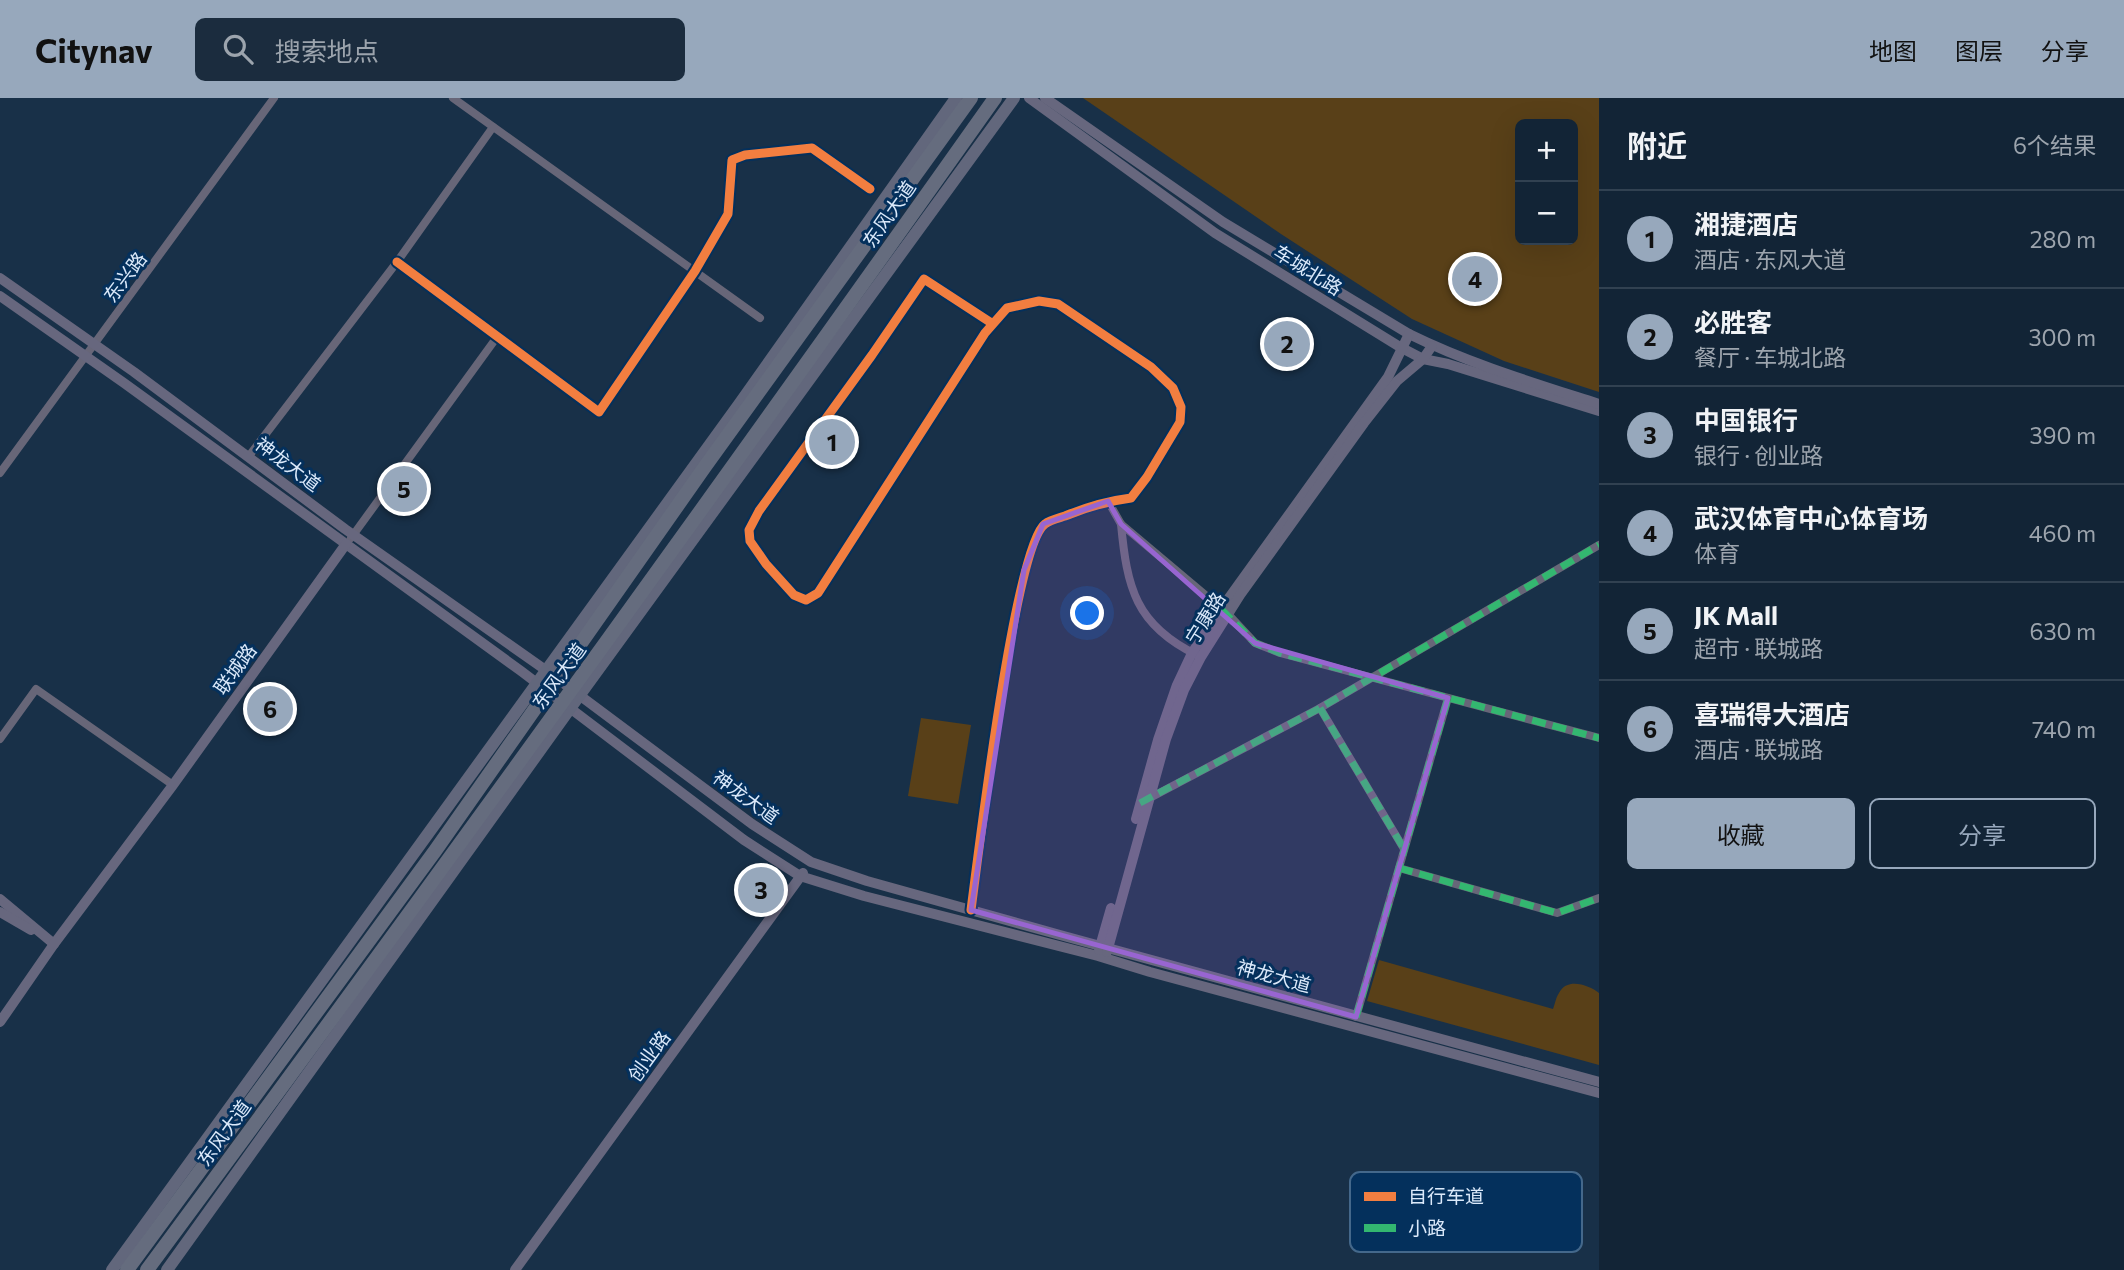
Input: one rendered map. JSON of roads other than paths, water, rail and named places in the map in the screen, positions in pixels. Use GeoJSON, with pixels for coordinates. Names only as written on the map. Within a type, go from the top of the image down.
{"type":"FeatureCollection","features":[{"type":"Feature","properties":{"kind":"highway","name":"东风大道"},"geometry":{"type":"LineString","coordinates":[[127,1270],[435,851],[704,468],[971,98]]}},
{"type":"Feature","properties":{"kind":"highway","name":"东风大道"},"geometry":{"type":"LineString","coordinates":[[147,1270],[462,844],[729,474],[995,98]]}},
{"type":"Feature","properties":{"kind":"main road"},"geometry":{"type":"LineString","coordinates":[[112,1270],[547,671],[956,98]]}},
{"type":"Feature","properties":{"kind":"main road"},"geometry":{"type":"LineString","coordinates":[[167,1270],[579,696],[1014,98]]}},
{"type":"Feature","properties":{"kind":"main road","name":"车城北路"},"geometry":{"type":"LineString","coordinates":[[1029,98],[1215,233],[1401,347],[1423,359],[1448,364],[1599,411]]}},
{"type":"Feature","properties":{"kind":"main road","name":"车城北路"},"geometry":{"type":"LineString","coordinates":[[1045,98],[1223,222],[1409,334],[1474,363],[1599,404]]}},
{"type":"Feature","properties":{"kind":"main road","name":"神龙大道"},"geometry":{"type":"LineString","coordinates":[[0,278],[547,671],[752,824],[811,862],[1103,952],[1599,1093]]}},
{"type":"Feature","properties":{"kind":"main road","name":"神龙大道"},"geometry":{"type":"LineString","coordinates":[[0,296],[571,708],[744,840],[800,876],[864,897],[1103,952],[1599,1082]]}},
{"type":"Feature","properties":{"kind":"main road"},"geometry":{"type":"LineString","coordinates":[[1224,611],[1380,388],[1398,360],[1401,347],[1409,334]]}},
{"type":"Feature","properties":{"kind":"main road","name":"宁康路"},"geometry":{"type":"LineString","coordinates":[[1103,952],[1145,801],[1197,655],[1224,611],[1364,423],[1404,373],[1423,359],[1432,346]]}},
{"type":"Feature","properties":{"kind":"main road","name":"联城路"},"geometry":{"type":"LineString","coordinates":[[0,1022],[346,544]]}},
{"type":"Feature","properties":{"kind":"main road","name":"创业路"},"geometry":{"type":"LineString","coordinates":[[515,1270],[811,862]]}},
{"type":"Feature","properties":{"kind":"main road"},"geometry":{"type":"LineString","coordinates":[[0,899],[54,944]]}},
{"type":"Feature","properties":{"kind":"main road"},"geometry":{"type":"LineString","coordinates":[[0,912],[54,944]]}},
{"type":"Feature","properties":{"kind":"street","name":"东兴路"},"geometry":{"type":"LineString","coordinates":[[0,473],[274,98]]}},
{"type":"Feature","properties":{"kind":"street"},"geometry":{"type":"LineString","coordinates":[[453,98],[760,318]]}},
{"type":"Feature","properties":{"kind":"street"},"geometry":{"type":"LineString","coordinates":[[249,456],[397,262],[493,127]]}},
{"type":"Feature","properties":{"kind":"street"},"geometry":{"type":"LineString","coordinates":[[397,262],[599,412],[695,271],[728,214],[732,160],[745,155],[812,148],[870,188]]}},
{"type":"Feature","properties":{"kind":"street"},"geometry":{"type":"LineString","coordinates":[[971,910],[1015,617],[1024,570],[1033,542],[1044,524],[1093,504],[1131,498],[1171,440],[1180,422],[1181,407],[1173,388],[1151,367],[1058,304],[1039,301],[1007,308],[927,419],[818,593],[806,600],[794,595],[766,564],[750,541],[749,530],[759,511],[924,279],[993,324]]}},
{"type":"Feature","properties":{"kind":"street","name":"联城路"},"geometry":{"type":"LineString","coordinates":[[346,544],[498,337]]}},
{"type":"Feature","properties":{"kind":"street"},"geometry":{"type":"LineString","coordinates":[[1108,501],[1121,524],[1224,611],[1255,643],[1280,653],[1599,738]]}},
{"type":"Feature","properties":{"kind":"street"},"geometry":{"type":"LineString","coordinates":[[1121,524],[1126,572],[1144,614],[1153,626],[1197,655]]}},
{"type":"Feature","properties":{"kind":"street"},"geometry":{"type":"LineString","coordinates":[[1145,801],[1320,708],[1599,545]]}},
{"type":"Feature","properties":{"kind":"street"},"geometry":{"type":"LineString","coordinates":[[0,738],[36,689],[173,785]]}},
{"type":"Feature","properties":{"kind":"street"},"geometry":{"type":"LineString","coordinates":[[1356,1017],[1448,698]]}},
{"type":"Feature","properties":{"kind":"street"},"geometry":{"type":"LineString","coordinates":[[1320,708],[1404,849]]}},
{"type":"Feature","properties":{"kind":"street"},"geometry":{"type":"LineString","coordinates":[[1399,868],[1557,913],[1598,895]]}},
{"type":"Feature","properties":{"kind":"place","name":"武汉体育中心体育场"},"geometry":{"type":"Point","coordinates":[1475,279]}},
{"type":"Feature","properties":{"kind":"place","name":"必胜客"},"geometry":{"type":"Point","coordinates":[1287,344]}},
{"type":"Feature","properties":{"kind":"place","name":"湘捷酒店"},"geometry":{"type":"Point","coordinates":[832,442]}},
{"type":"Feature","properties":{"kind":"place","name":"JK Mall"},"geometry":{"type":"Point","coordinates":[404,489]}},
{"type":"Feature","properties":{"kind":"place","name":"喜瑞得大酒店"},"geometry":{"type":"Point","coordinates":[270,709]}},
{"type":"Feature","properties":{"kind":"place","name":"中国银行"},"geometry":{"type":"Point","coordinates":[761,890]}}]}
